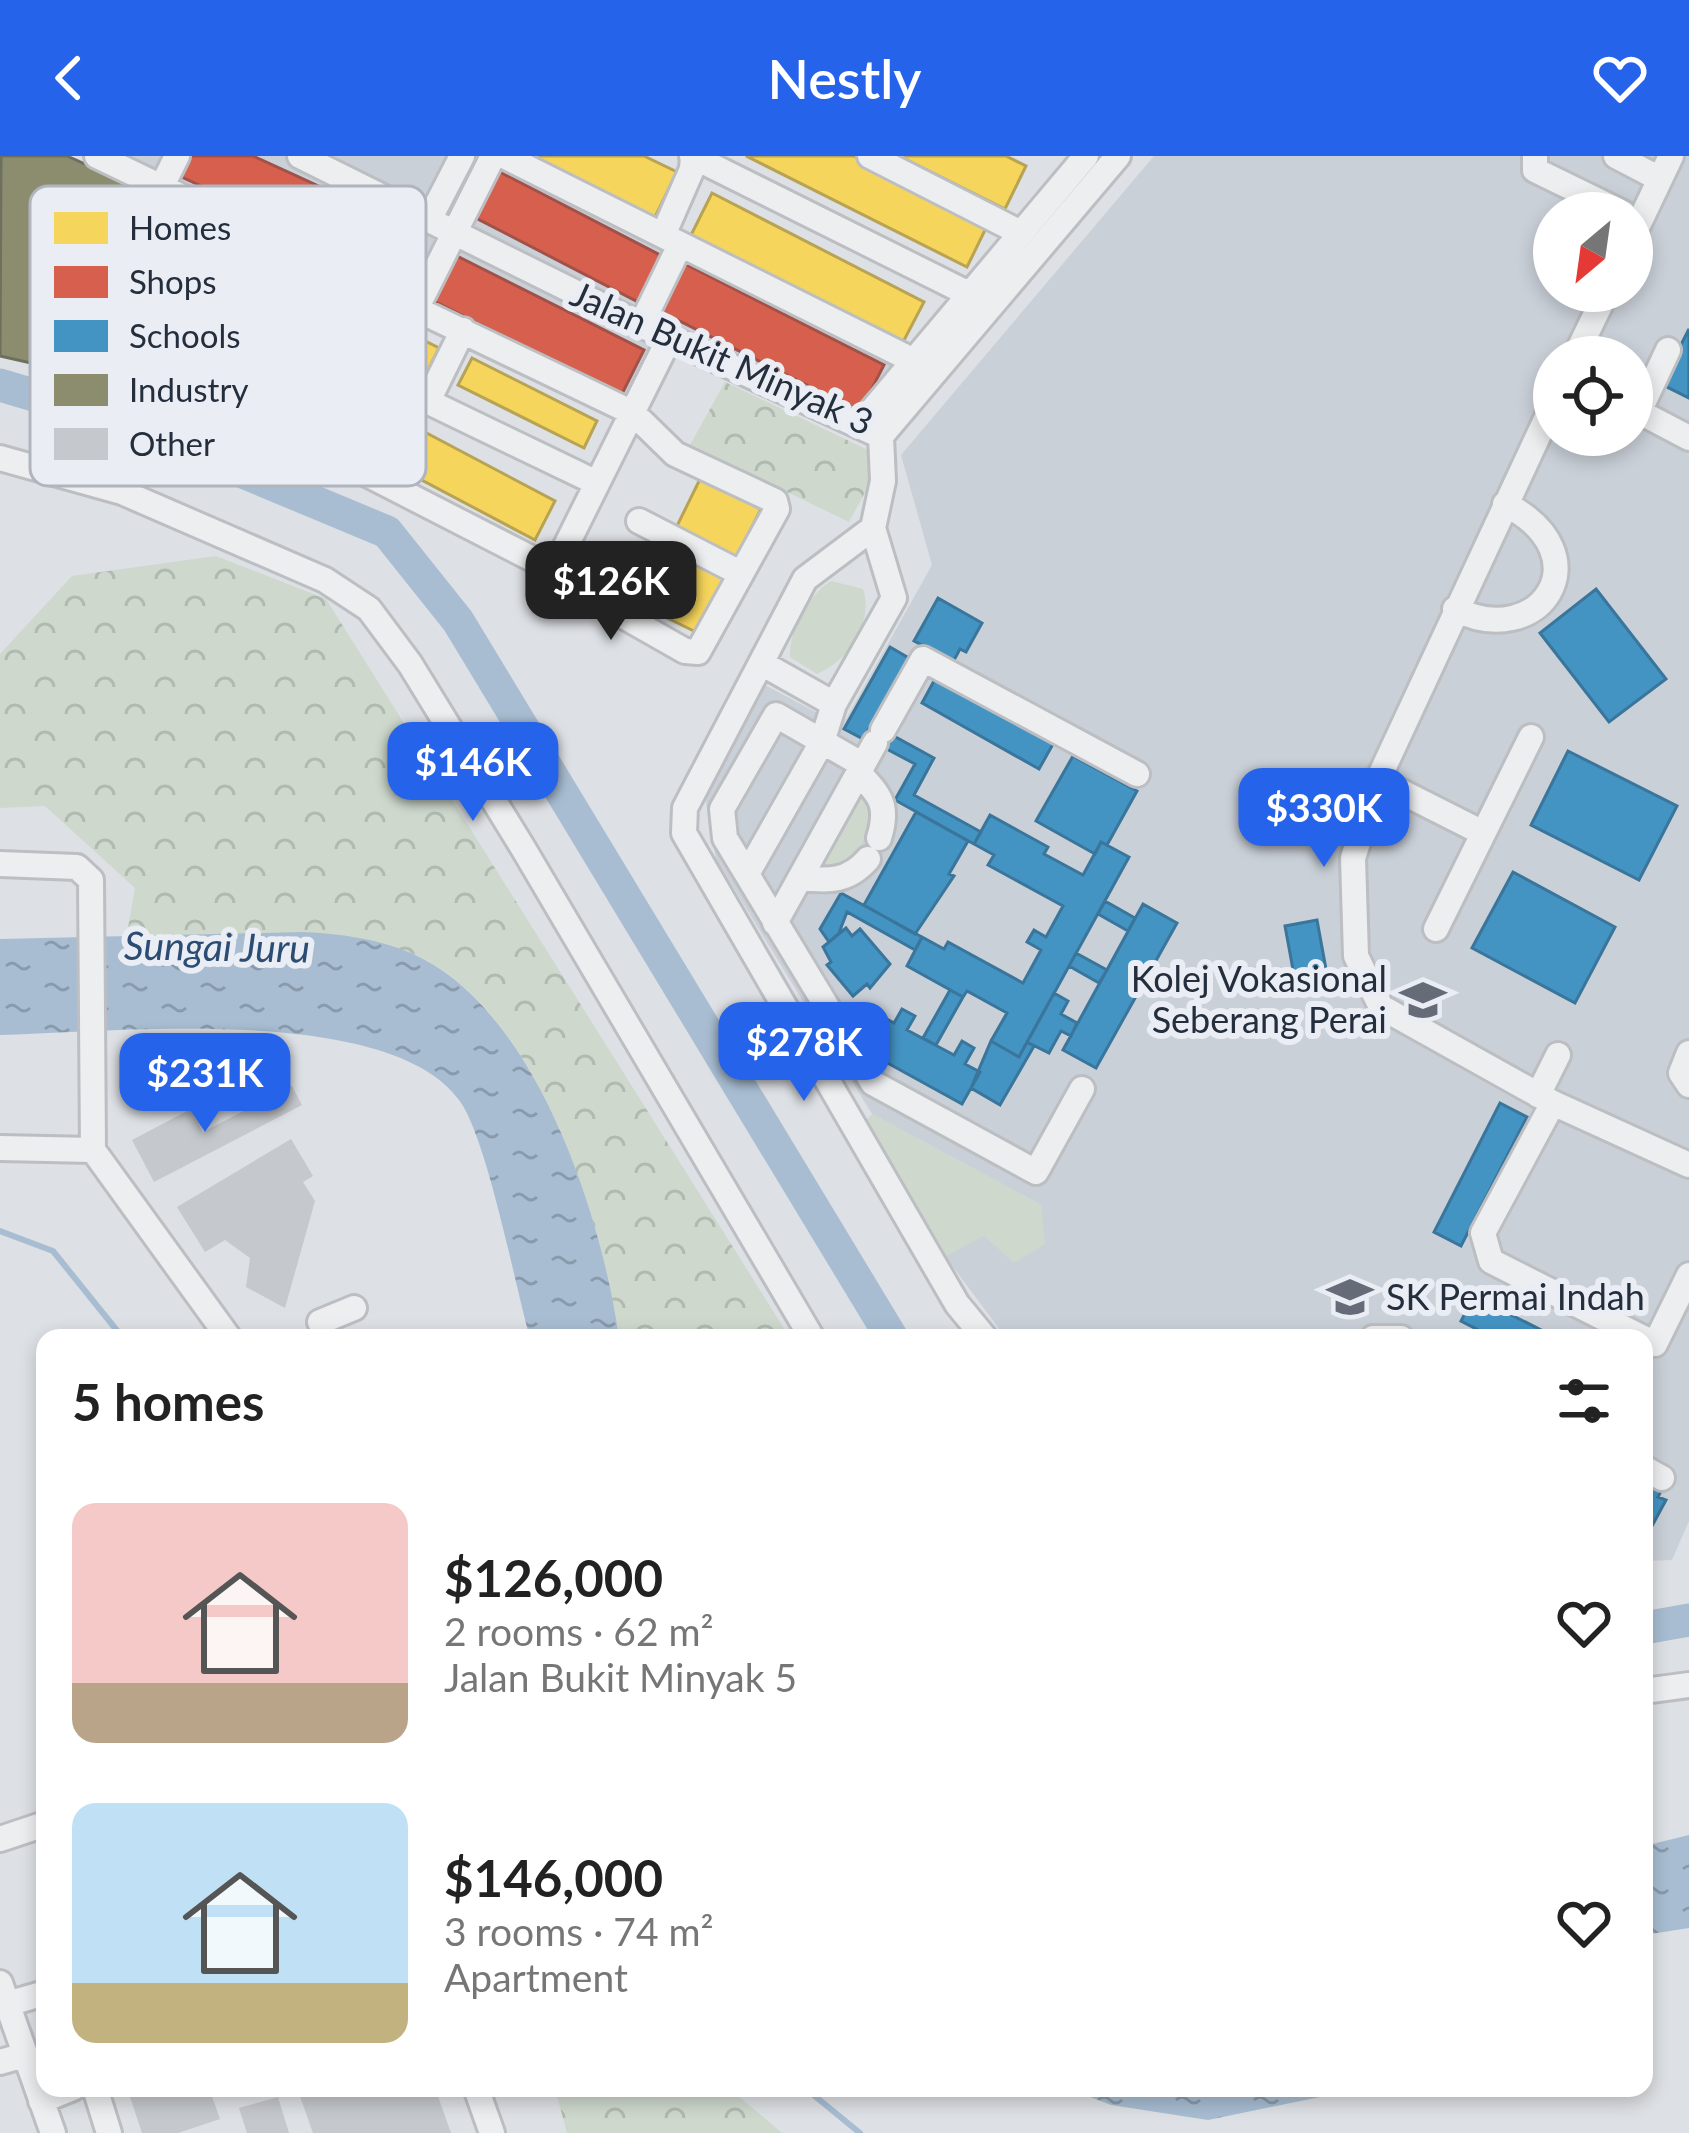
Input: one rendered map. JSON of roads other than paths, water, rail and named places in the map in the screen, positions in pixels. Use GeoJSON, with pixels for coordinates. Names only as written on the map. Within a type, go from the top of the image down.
{"type":"FeatureCollection","features":[{"type":"Feature","properties":{"kind":"street"},"geometry":{"type":"LineString","coordinates":[[97,156],[162,186],[177,156]]}},
{"type":"Feature","properties":{"kind":"street","name":"Jalan Bukit Minyak 3"},"geometry":{"type":"LineString","coordinates":[[300,156],[360,186]]}},
{"type":"Feature","properties":{"kind":"street"},"geometry":{"type":"LineString","coordinates":[[429,220],[462,156]]}},
{"type":"Feature","properties":{"kind":"street"},"geometry":{"type":"LineString","coordinates":[[426,290],[493,156]]}},
{"type":"Feature","properties":{"kind":"street"},"geometry":{"type":"LineString","coordinates":[[504,156],[912,360]]}},
{"type":"Feature","properties":{"kind":"street"},"geometry":{"type":"LineString","coordinates":[[641,326],[672,240],[692,156],[980,299]]}},
{"type":"Feature","properties":{"kind":"street"},"geometry":{"type":"LineString","coordinates":[[870,156],[1021,233]]}},
{"type":"Feature","properties":{"kind":"street","name":"Jalan Bukit Minyak 3"},"geometry":{"type":"LineString","coordinates":[[426,219],[641,326],[870,431],[980,299],[1080,164],[1118,156]]}},
{"type":"Feature","properties":{"kind":"street"},"geometry":{"type":"LineString","coordinates":[[1535,156],[1535,170],[1576,192]]}},
{"type":"Feature","properties":{"kind":"street"},"geometry":{"type":"LineString","coordinates":[[1616,156],[1672,167],[1653,193]]}},
{"type":"Feature","properties":{"kind":"street"},"geometry":{"type":"LineString","coordinates":[[747,874],[822,742],[834,704],[894,598],[873,528],[883,481],[870,431],[912,360],[980,299],[1021,233],[1080,164]]}},
{"type":"Feature","properties":{"kind":"street"},"geometry":{"type":"LineString","coordinates":[[342,186],[346,179]]}},
{"type":"Feature","properties":{"kind":"street"},"geometry":{"type":"LineString","coordinates":[[390,486],[554,570],[597,602],[685,651],[698,652],[778,505],[675,454],[633,412],[426,312]]}},
{"type":"Feature","properties":{"kind":"street"},"geometry":{"type":"LineString","coordinates":[[463,330],[428,401],[597,483]]}},
{"type":"Feature","properties":{"kind":"street"},"geometry":{"type":"LineString","coordinates":[[554,570],[669,339]]}},
{"type":"Feature","properties":{"kind":"street"},"geometry":{"type":"LineString","coordinates":[[1653,378],[1668,350]]}},
{"type":"Feature","properties":{"kind":"street"},"geometry":{"type":"LineString","coordinates":[[1653,419],[1689,438]]}},
{"type":"Feature","properties":{"kind":"street"},"geometry":{"type":"LineString","coordinates":[[1533,445],[1378,780],[1353,858],[1356,956],[1381,1007],[1546,1099],[1689,1165]]}},
{"type":"Feature","properties":{"kind":"street"},"geometry":{"type":"LineString","coordinates":[[0,458],[30,466]]}},
{"type":"Feature","properties":{"kind":"street"},"geometry":{"type":"LineString","coordinates":[[100,486],[325,580],[369,609],[410,664],[523,848],[807,1329]]}},
{"type":"Feature","properties":{"kind":"street"},"geometry":{"type":"LineString","coordinates":[[1455,609],[1484,624],[1509,623],[1540,603],[1554,583],[1559,559],[1550,536],[1505,504]]}},
{"type":"Feature","properties":{"kind":"street"},"geometry":{"type":"LineString","coordinates":[[639,521],[740,573]]}},
{"type":"Feature","properties":{"kind":"street"},"geometry":{"type":"LineString","coordinates":[[873,528],[805,579],[685,808],[684,833],[957,1304],[978,1329]]}},
{"type":"Feature","properties":{"kind":"street"},"geometry":{"type":"LineString","coordinates":[[776,923],[922,659],[1137,774]]}},
{"type":"Feature","properties":{"kind":"street"},"geometry":{"type":"LineString","coordinates":[[763,664],[834,704]]}},
{"type":"Feature","properties":{"kind":"street"},"geometry":{"type":"LineString","coordinates":[[870,752],[822,742],[776,716],[722,809],[725,838],[873,1083],[1036,1172],[1082,1089]]}},
{"type":"Feature","properties":{"kind":"street"},"geometry":{"type":"LineString","coordinates":[[1436,929],[1531,737]]}},
{"type":"Feature","properties":{"kind":"street"},"geometry":{"type":"LineString","coordinates":[[800,878],[830,881],[855,874],[873,849],[886,814],[870,752]]}},
{"type":"Feature","properties":{"kind":"street"},"geometry":{"type":"LineString","coordinates":[[1378,780],[1483,833]]}},
{"type":"Feature","properties":{"kind":"street"},"geometry":{"type":"LineString","coordinates":[[0,864],[87,870],[93,1150],[222,1329]]}},
{"type":"Feature","properties":{"kind":"street"},"geometry":{"type":"LineString","coordinates":[[1689,1053],[1681,1073],[1689,1085]]}},
{"type":"Feature","properties":{"kind":"street"},"geometry":{"type":"LineString","coordinates":[[1558,1055],[1546,1099],[1484,1233],[1491,1261],[1627,1329]]}},
{"type":"Feature","properties":{"kind":"street"},"geometry":{"type":"LineString","coordinates":[[0,1148],[93,1150]]}},
{"type":"Feature","properties":{"kind":"street"},"geometry":{"type":"LineString","coordinates":[[1653,1342],[1689,1275]]}},
{"type":"Feature","properties":{"kind":"street"},"geometry":{"type":"LineString","coordinates":[[320,1322],[354,1308]]}},
{"type":"Feature","properties":{"kind":"street"},"geometry":{"type":"LineString","coordinates":[[1653,1690],[1689,1685]]}},
{"type":"Feature","properties":{"kind":"street"},"geometry":{"type":"LineString","coordinates":[[0,1839],[36,1827]]}},
{"type":"Feature","properties":{"kind":"street"},"geometry":{"type":"LineString","coordinates":[[36,1994],[2,1998],[13,2058],[36,2093]]}},
{"type":"Feature","properties":{"kind":"street"},"geometry":{"type":"LineString","coordinates":[[38,2097],[53,2133]]}},
{"type":"Feature","properties":{"kind":"street"},"geometry":{"type":"LineString","coordinates":[[41,2101],[51,2097]]}},
{"type":"Feature","properties":{"kind":"street"},"geometry":{"type":"LineString","coordinates":[[98,2097],[109,2133]]}},
{"type":"Feature","properties":{"kind":"street"},"geometry":{"type":"LineString","coordinates":[[479,2097],[492,2133]]}},
{"type":"Feature","properties":{"kind":"water","name":"Sungai Juru"},"geometry":{"type":"Polygon","coordinates":[[[303,932],[384,944],[411,953],[455,980],[493,1018],[527,1066],[555,1120],[597,1234],[617,1329],[528,1329],[480,1145],[459,1100],[423,1069],[373,1048],[245,1030],[0,1035],[0,939],[303,932]]]}},
{"type":"Feature","properties":{"kind":"water"},"geometry":{"type":"Polygon","coordinates":[[[1689,1835],[1689,1928],[1653,1934],[1653,1844],[1689,1835]]]}},
{"type":"Feature","properties":{"kind":"water"},"geometry":{"type":"Polygon","coordinates":[[[1090,2097],[1320,2097],[1208,2120],[1111,2105],[1090,2097]]]}},
{"type":"Feature","properties":{"kind":"waterway"},"geometry":{"type":"LineString","coordinates":[[0,385],[30,394]]}},
{"type":"Feature","properties":{"kind":"waterway"},"geometry":{"type":"LineString","coordinates":[[277,486],[387,532],[458,621],[887,1329]]}},
{"type":"Feature","properties":{"kind":"waterway"},"geometry":{"type":"LineString","coordinates":[[0,1231],[53,1251],[116,1329]]}},
{"type":"Feature","properties":{"kind":"waterway"},"geometry":{"type":"LineString","coordinates":[[1653,1626],[1689,1620]]}},
{"type":"Feature","properties":{"kind":"waterway"},"geometry":{"type":"LineString","coordinates":[[816,2097],[860,2133]]}},
{"type":"Feature","properties":{"kind":"place","name":"Kolej Vokasional Seberang Perai"},"geometry":{"type":"Point","coordinates":[1423,1000]}},
{"type":"Feature","properties":{"kind":"place","name":"SK Permai Indah"},"geometry":{"type":"Point","coordinates":[1350,1297]}}]}
